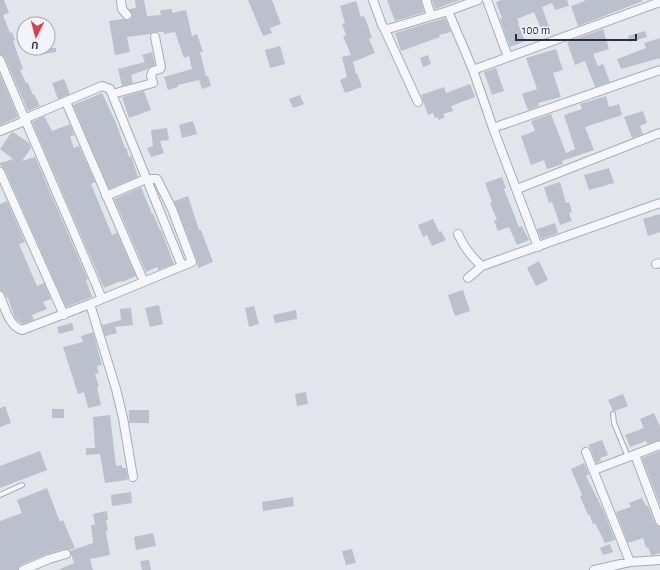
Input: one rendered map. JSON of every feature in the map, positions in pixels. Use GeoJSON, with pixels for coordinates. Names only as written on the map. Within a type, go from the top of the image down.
{"type":"FeatureCollection","features":[{"type":"Feature","properties":{"kind":"street"},"geometry":{"type":"LineString","coordinates":[[121,0],[122,9],[127,15]]}},
{"type":"Feature","properties":{"kind":"street"},"geometry":{"type":"LineString","coordinates":[[373,0],[382,25],[418,102]]}},
{"type":"Feature","properties":{"kind":"street"},"geometry":{"type":"LineString","coordinates":[[426,0],[431,16]]}},
{"type":"Feature","properties":{"kind":"street"},"geometry":{"type":"LineString","coordinates":[[384,28],[388,29],[448,11],[478,0]]}},
{"type":"Feature","properties":{"kind":"street"},"geometry":{"type":"LineString","coordinates":[[487,0],[508,57]]}},
{"type":"Feature","properties":{"kind":"street"},"geometry":{"type":"LineString","coordinates":[[473,70],[660,2]]}},
{"type":"Feature","properties":{"kind":"street"},"geometry":{"type":"LineString","coordinates":[[448,11],[473,70],[493,128],[538,247]]}},
{"type":"Feature","properties":{"kind":"street"},"geometry":{"type":"LineString","coordinates":[[112,94],[153,83],[151,76],[153,71],[160,69],[161,67],[155,38]]}},
{"type":"Feature","properties":{"kind":"street"},"geometry":{"type":"LineString","coordinates":[[0,60],[75,232],[102,299]]}},
{"type":"Feature","properties":{"kind":"street"},"geometry":{"type":"LineString","coordinates":[[493,128],[660,70]]}},
{"type":"Feature","properties":{"kind":"street"},"geometry":{"type":"LineString","coordinates":[[0,131],[102,86],[110,89],[182,266]]}},
{"type":"Feature","properties":{"kind":"street"},"geometry":{"type":"LineString","coordinates":[[66,102],[144,282]]}},
{"type":"Feature","properties":{"kind":"street"},"geometry":{"type":"LineString","coordinates":[[517,189],[660,133]]}},
{"type":"Feature","properties":{"kind":"street"},"geometry":{"type":"LineString","coordinates":[[0,172],[64,315]]}},
{"type":"Feature","properties":{"kind":"street"},"geometry":{"type":"LineString","coordinates":[[0,296],[9,317],[17,328],[22,330],[64,315],[192,262],[172,209],[157,179],[146,179],[106,196]]}},
{"type":"Feature","properties":{"kind":"street"},"geometry":{"type":"LineString","coordinates":[[468,278],[482,266],[660,203]]}},
{"type":"Feature","properties":{"kind":"street"},"geometry":{"type":"LineString","coordinates":[[458,234],[469,254],[482,266]]}},
{"type":"Feature","properties":{"kind":"street"},"geometry":{"type":"LineString","coordinates":[[90,304],[119,403],[133,477]]}},
{"type":"Feature","properties":{"kind":"street"},"geometry":{"type":"LineString","coordinates":[[594,470],[660,445]]}},
{"type":"Feature","properties":{"kind":"street"},"geometry":{"type":"LineString","coordinates":[[586,452],[630,562]]}},
{"type":"Feature","properties":{"kind":"street"},"geometry":{"type":"LineString","coordinates":[[632,456],[659,516]]}},
{"type":"Feature","properties":{"kind":"street"},"geometry":{"type":"LineString","coordinates":[[23,570],[49,559],[66,554]]}},
{"type":"Feature","properties":{"kind":"street"},"geometry":{"type":"LineString","coordinates":[[594,570],[630,562],[660,560]]}},
{"type":"Feature","properties":{"kind":"lane"},"geometry":{"type":"LineString","coordinates":[[614,414],[614,423],[632,456]]}},
{"type":"Feature","properties":{"kind":"lane"},"geometry":{"type":"LineString","coordinates":[[0,495],[22,485]]}},
{"type":"Feature","properties":{"kind":"building"},"geometry":{"type":"Polygon","coordinates":[[[0,0],[4,0],[9,13],[3,15],[10,33],[12,32],[15,40],[13,41],[16,49],[16,56],[18,56],[23,69],[20,70],[40,106],[28,111],[5,58],[0,55],[0,0]]]}},
{"type":"Feature","properties":{"kind":"building"},"geometry":{"type":"Polygon","coordinates":[[[135,0],[144,0],[147,16],[161,15],[160,10],[172,9],[172,13],[186,10],[192,36],[197,34],[203,52],[200,52],[206,76],[208,76],[211,86],[202,89],[199,80],[178,85],[178,87],[168,90],[164,77],[192,69],[189,56],[184,58],[175,32],[164,34],[164,32],[154,32],[150,34],[127,37],[130,52],[115,55],[109,21],[131,19],[132,14],[129,9],[136,8],[135,0]]]}},
{"type":"Feature","properties":{"kind":"building"},"geometry":{"type":"Polygon","coordinates":[[[248,0],[272,0],[281,24],[270,28],[272,33],[263,36],[248,0]]]}},
{"type":"Feature","properties":{"kind":"building"},"geometry":{"type":"Polygon","coordinates":[[[387,0],[421,0],[424,12],[395,21],[387,0]]]}},
{"type":"Feature","properties":{"kind":"building"},"geometry":{"type":"Polygon","coordinates":[[[432,0],[460,0],[435,9],[432,0]]]}},
{"type":"Feature","properties":{"kind":"building"},"geometry":{"type":"Polygon","coordinates":[[[501,0],[567,0],[569,6],[555,10],[552,3],[542,7],[551,33],[544,36],[534,12],[517,19],[525,41],[510,47],[500,19],[502,18],[496,2],[501,0]]]}},
{"type":"Feature","properties":{"kind":"building"},"geometry":{"type":"Polygon","coordinates":[[[584,0],[643,1],[578,26],[571,6],[585,1],[584,0]]]}},
{"type":"Feature","properties":{"kind":"building"},"geometry":{"type":"Polygon","coordinates":[[[356,1],[361,17],[364,16],[368,26],[372,38],[369,39],[375,53],[353,62],[356,74],[357,73],[362,87],[345,93],[340,80],[347,77],[342,57],[351,55],[343,36],[346,35],[342,24],[345,23],[340,6],[356,1]]]}},
{"type":"Feature","properties":{"kind":"building"},"geometry":{"type":"Polygon","coordinates":[[[445,18],[451,32],[439,35],[440,37],[401,51],[395,33],[445,18]]]}},
{"type":"Feature","properties":{"kind":"building"},"geometry":{"type":"Polygon","coordinates":[[[603,29],[609,49],[593,54],[598,66],[603,64],[610,82],[595,87],[585,61],[575,65],[567,42],[603,29]]]}},
{"type":"Feature","properties":{"kind":"building"},"geometry":{"type":"Polygon","coordinates":[[[645,31],[647,37],[630,42],[628,36],[645,31]]]}},
{"type":"Feature","properties":{"kind":"building"},"geometry":{"type":"Polygon","coordinates":[[[660,38],[660,58],[621,69],[617,59],[646,48],[644,43],[660,38]]]}},
{"type":"Feature","properties":{"kind":"building"},"geometry":{"type":"Polygon","coordinates":[[[280,46],[285,64],[270,68],[265,50],[280,46]]]}},
{"type":"Feature","properties":{"kind":"building"},"geometry":{"type":"Polygon","coordinates":[[[556,49],[563,70],[553,73],[561,97],[538,103],[539,106],[528,110],[522,94],[537,89],[526,58],[556,49]]]}},
{"type":"Feature","properties":{"kind":"building"},"geometry":{"type":"Polygon","coordinates":[[[152,52],[155,65],[131,75],[133,83],[122,86],[118,69],[145,62],[142,55],[152,52]]]}},
{"type":"Feature","properties":{"kind":"building"},"geometry":{"type":"Polygon","coordinates":[[[428,55],[431,64],[423,67],[420,58],[428,55]]]}},
{"type":"Feature","properties":{"kind":"building"},"geometry":{"type":"Polygon","coordinates":[[[496,68],[504,91],[492,95],[484,72],[496,68]]]}},
{"type":"Feature","properties":{"kind":"building"},"geometry":{"type":"Polygon","coordinates":[[[0,74],[18,117],[0,125],[0,74]]]}},
{"type":"Feature","properties":{"kind":"building"},"geometry":{"type":"Polygon","coordinates":[[[64,79],[70,94],[58,99],[52,83],[64,79]]]}},
{"type":"Feature","properties":{"kind":"building"},"geometry":{"type":"Polygon","coordinates":[[[470,84],[475,97],[451,106],[453,111],[443,114],[445,117],[439,120],[437,117],[435,118],[433,113],[428,115],[421,95],[444,87],[446,93],[470,84]]]}},
{"type":"Feature","properties":{"kind":"building"},"geometry":{"type":"Polygon","coordinates":[[[144,91],[151,110],[129,118],[122,97],[144,91]]]}},
{"type":"Feature","properties":{"kind":"building"},"geometry":{"type":"Polygon","coordinates":[[[102,93],[116,123],[129,157],[131,156],[138,177],[109,189],[73,105],[102,93]]]}},
{"type":"Feature","properties":{"kind":"building"},"geometry":{"type":"Polygon","coordinates":[[[300,95],[304,104],[293,108],[289,99],[300,95]]]}},
{"type":"Feature","properties":{"kind":"building"},"geometry":{"type":"Polygon","coordinates":[[[606,96],[609,107],[619,104],[622,115],[585,127],[594,150],[562,161],[563,164],[547,169],[544,160],[531,165],[521,136],[535,131],[531,121],[551,114],[566,153],[575,149],[564,115],[582,109],[580,104],[606,96]]]}},
{"type":"Feature","properties":{"kind":"building"},"geometry":{"type":"Polygon","coordinates":[[[643,111],[647,123],[640,126],[643,134],[632,138],[624,117],[643,111]]]}},
{"type":"Feature","properties":{"kind":"building"},"geometry":{"type":"Polygon","coordinates":[[[44,116],[52,131],[70,124],[74,135],[70,137],[74,148],[79,146],[95,182],[91,184],[112,235],[117,233],[136,276],[104,288],[32,122],[44,116]]]}},
{"type":"Feature","properties":{"kind":"building"},"geometry":{"type":"Polygon","coordinates":[[[193,121],[197,134],[182,138],[179,125],[193,121]]]}},
{"type":"Feature","properties":{"kind":"building"},"geometry":{"type":"Polygon","coordinates":[[[167,128],[169,140],[160,141],[164,153],[151,157],[147,148],[153,146],[151,130],[167,128]]]}},
{"type":"Feature","properties":{"kind":"building"},"geometry":{"type":"Polygon","coordinates":[[[13,132],[29,143],[31,148],[22,161],[35,157],[88,280],[86,280],[92,297],[66,307],[5,170],[0,165],[0,163],[13,159],[0,149],[13,132]]]}},
{"type":"Feature","properties":{"kind":"building"},"geometry":{"type":"Polygon","coordinates":[[[609,168],[614,183],[589,190],[584,175],[609,168]]]}},
{"type":"Feature","properties":{"kind":"building"},"geometry":{"type":"Polygon","coordinates":[[[502,177],[506,188],[504,189],[519,227],[522,226],[529,240],[517,245],[509,227],[498,231],[494,221],[497,220],[490,203],[492,202],[485,183],[502,177]]]}},
{"type":"Feature","properties":{"kind":"building"},"geometry":{"type":"Polygon","coordinates":[[[560,182],[566,203],[569,202],[572,212],[569,213],[572,221],[560,225],[552,202],[549,203],[544,187],[560,182]]]}},
{"type":"Feature","properties":{"kind":"building"},"geometry":{"type":"Polygon","coordinates":[[[141,187],[152,214],[161,230],[174,264],[158,270],[157,267],[146,272],[114,199],[141,187]]]}},
{"type":"Feature","properties":{"kind":"building"},"geometry":{"type":"Polygon","coordinates":[[[188,196],[199,230],[201,230],[213,262],[198,268],[197,260],[174,201],[188,196]]]}},
{"type":"Feature","properties":{"kind":"building"},"geometry":{"type":"Polygon","coordinates":[[[7,201],[25,242],[19,244],[37,286],[44,283],[51,299],[43,302],[47,309],[32,315],[34,320],[22,324],[15,318],[8,298],[4,292],[0,291],[0,204],[7,201]]]}},
{"type":"Feature","properties":{"kind":"building"},"geometry":{"type":"Polygon","coordinates":[[[660,214],[660,232],[648,236],[643,219],[660,214]]]}},
{"type":"Feature","properties":{"kind":"building"},"geometry":{"type":"Polygon","coordinates":[[[433,219],[439,232],[441,231],[446,240],[432,246],[427,235],[423,237],[418,225],[433,219]]]}},
{"type":"Feature","properties":{"kind":"building"},"geometry":{"type":"Polygon","coordinates":[[[555,223],[558,233],[541,239],[537,229],[555,223]]]}},
{"type":"Feature","properties":{"kind":"building"},"geometry":{"type":"Polygon","coordinates":[[[539,261],[548,280],[536,286],[527,268],[539,261]]]}},
{"type":"Feature","properties":{"kind":"building"},"geometry":{"type":"Polygon","coordinates":[[[463,290],[470,311],[455,316],[448,295],[463,290]]]}},
{"type":"Feature","properties":{"kind":"building"},"geometry":{"type":"Polygon","coordinates":[[[159,305],[163,324],[150,327],[145,308],[159,305]]]}},
{"type":"Feature","properties":{"kind":"building"},"geometry":{"type":"Polygon","coordinates":[[[254,306],[259,324],[249,327],[245,308],[254,306]]]}},
{"type":"Feature","properties":{"kind":"building"},"geometry":{"type":"Polygon","coordinates":[[[131,308],[133,325],[115,327],[117,333],[105,336],[102,325],[121,320],[120,309],[131,308]]]}},
{"type":"Feature","properties":{"kind":"building"},"geometry":{"type":"Polygon","coordinates":[[[296,310],[297,319],[275,323],[273,315],[296,310]]]}},
{"type":"Feature","properties":{"kind":"building"},"geometry":{"type":"Polygon","coordinates":[[[72,323],[74,330],[59,334],[57,327],[72,323]]]}},
{"type":"Feature","properties":{"kind":"building"},"geometry":{"type":"Polygon","coordinates":[[[93,332],[102,365],[97,366],[99,373],[95,374],[99,387],[97,387],[101,405],[88,408],[84,392],[78,394],[63,347],[83,342],[81,336],[93,332]]]}},
{"type":"Feature","properties":{"kind":"building"},"geometry":{"type":"Polygon","coordinates":[[[306,392],[308,404],[297,406],[295,394],[306,392]]]}},
{"type":"Feature","properties":{"kind":"building"},"geometry":{"type":"Polygon","coordinates":[[[623,394],[628,406],[613,411],[608,400],[623,394]]]}},
{"type":"Feature","properties":{"kind":"building"},"geometry":{"type":"Polygon","coordinates":[[[5,406],[11,423],[0,427],[0,408],[5,406]]]}},
{"type":"Feature","properties":{"kind":"building"},"geometry":{"type":"Polygon","coordinates":[[[52,409],[64,409],[64,418],[52,418],[52,409]]]}},
{"type":"Feature","properties":{"kind":"building"},"geometry":{"type":"Polygon","coordinates":[[[129,410],[149,410],[149,423],[129,423],[129,410]]]}},
{"type":"Feature","properties":{"kind":"building"},"geometry":{"type":"Polygon","coordinates":[[[654,413],[660,427],[660,440],[647,444],[646,441],[630,447],[625,435],[644,428],[640,419],[654,413]]]}},
{"type":"Feature","properties":{"kind":"building"},"geometry":{"type":"Polygon","coordinates":[[[110,415],[116,466],[122,465],[122,468],[126,468],[128,480],[105,483],[100,454],[86,455],[86,448],[95,448],[93,417],[110,415]]]}},
{"type":"Feature","properties":{"kind":"building"},"geometry":{"type":"Polygon","coordinates":[[[602,440],[608,455],[600,458],[601,461],[596,463],[588,445],[602,440]]]}},
{"type":"Feature","properties":{"kind":"building"},"geometry":{"type":"Polygon","coordinates":[[[40,451],[47,470],[0,488],[0,466],[40,451]]]}},
{"type":"Feature","properties":{"kind":"building"},"geometry":{"type":"Polygon","coordinates":[[[660,451],[660,505],[642,458],[660,451]]]}},
{"type":"Feature","properties":{"kind":"building"},"geometry":{"type":"Polygon","coordinates":[[[584,463],[589,474],[586,476],[604,512],[615,540],[605,543],[595,523],[593,524],[589,514],[588,515],[580,496],[582,495],[571,469],[584,463]]]}},
{"type":"Feature","properties":{"kind":"building"},"geometry":{"type":"Polygon","coordinates":[[[47,488],[60,522],[63,520],[75,548],[69,550],[64,549],[47,554],[21,565],[18,570],[0,570],[0,521],[22,513],[17,500],[47,488]]]}},
{"type":"Feature","properties":{"kind":"building"},"geometry":{"type":"Polygon","coordinates":[[[131,492],[132,503],[112,506],[111,495],[131,492]]]}},
{"type":"Feature","properties":{"kind":"building"},"geometry":{"type":"Polygon","coordinates":[[[293,497],[294,506],[263,511],[262,502],[293,497]]]}},
{"type":"Feature","properties":{"kind":"building"},"geometry":{"type":"Polygon","coordinates":[[[642,498],[646,506],[648,506],[655,523],[660,526],[660,553],[653,555],[651,555],[648,547],[646,548],[643,538],[628,543],[616,512],[631,507],[629,503],[642,498]]]}},
{"type":"Feature","properties":{"kind":"building"},"geometry":{"type":"Polygon","coordinates":[[[107,511],[108,520],[106,520],[108,531],[106,531],[110,555],[90,559],[93,570],[58,570],[74,563],[70,551],[93,543],[91,525],[95,525],[93,514],[107,511]]]}},
{"type":"Feature","properties":{"kind":"building"},"geometry":{"type":"Polygon","coordinates":[[[153,533],[156,546],[136,550],[134,537],[153,533]]]}},
{"type":"Feature","properties":{"kind":"building"},"geometry":{"type":"Polygon","coordinates":[[[610,544],[613,552],[603,555],[600,548],[610,544]]]}},
{"type":"Feature","properties":{"kind":"building"},"geometry":{"type":"Polygon","coordinates":[[[352,549],[356,563],[346,565],[342,551],[352,549]]]}},
{"type":"Feature","properties":{"kind":"building"},"geometry":{"type":"Polygon","coordinates":[[[149,560],[151,570],[142,570],[140,561],[149,560]]]}}]}
